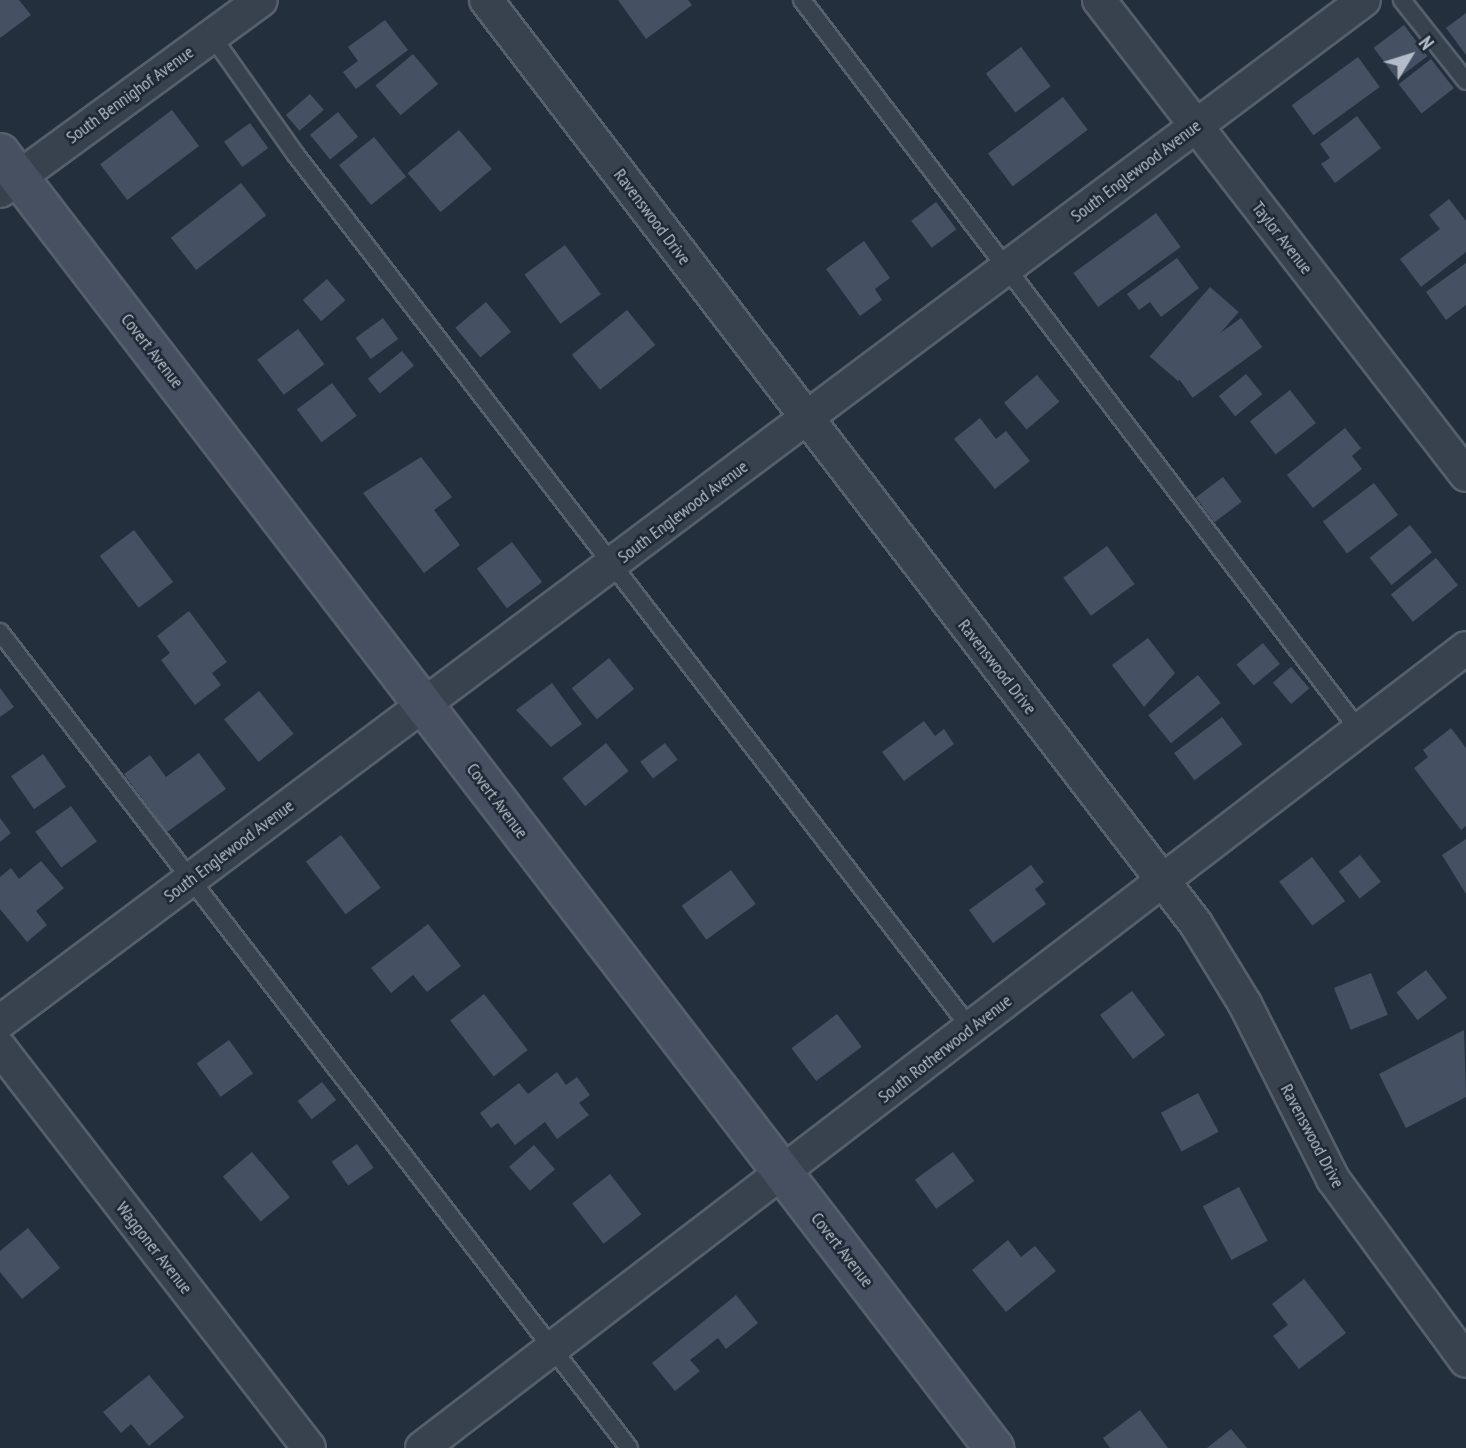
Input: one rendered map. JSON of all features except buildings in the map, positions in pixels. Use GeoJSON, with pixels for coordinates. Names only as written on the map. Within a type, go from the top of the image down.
{"type":"FeatureCollection","features":[{"type":"Feature","properties":{"kind":"main road","name":"Covert Avenue"},"geometry":{"type":"LineString","coordinates":[[6,174],[424,705],[994,1448]]}},
{"type":"Feature","properties":{"kind":"street","name":"South Bennighof Avenue"},"geometry":{"type":"LineString","coordinates":[[6,174],[212,36],[261,0]]}},
{"type":"Feature","properties":{"kind":"street","name":"Ravenswood Drive"},"geometry":{"type":"LineString","coordinates":[[486,0],[806,420],[1163,881],[1245,1004],[1333,1179],[1466,1362]]}},
{"type":"Feature","properties":{"kind":"street","name":"Taylor Avenue"},"geometry":{"type":"LineString","coordinates":[[1099,0],[1466,475]]}},
{"type":"Feature","properties":{"kind":"street","name":"South Englewood Avenue"},"geometry":{"type":"LineString","coordinates":[[0,1022],[1364,0]]}},
{"type":"Feature","properties":{"kind":"street","name":"South Rotherwood Avenue"},"geometry":{"type":"LineString","coordinates":[[422,1448],[1466,648]]}},
{"type":"Feature","properties":{"kind":"street","name":"Waggoner Avenue"},"geometry":{"type":"LineString","coordinates":[[0,1048],[309,1448]]}},
{"type":"Feature","properties":{"kind":"lane"},"geometry":{"type":"LineString","coordinates":[[802,0],[1359,730]]}},
{"type":"Feature","properties":{"kind":"lane"},"geometry":{"type":"LineString","coordinates":[[1402,0],[1466,80]]}},
{"type":"Feature","properties":{"kind":"lane"},"geometry":{"type":"LineString","coordinates":[[212,36],[296,155],[615,562],[971,1029]]}},
{"type":"Feature","properties":{"kind":"lane"},"geometry":{"type":"LineString","coordinates":[[0,632],[629,1448]]}}]}
